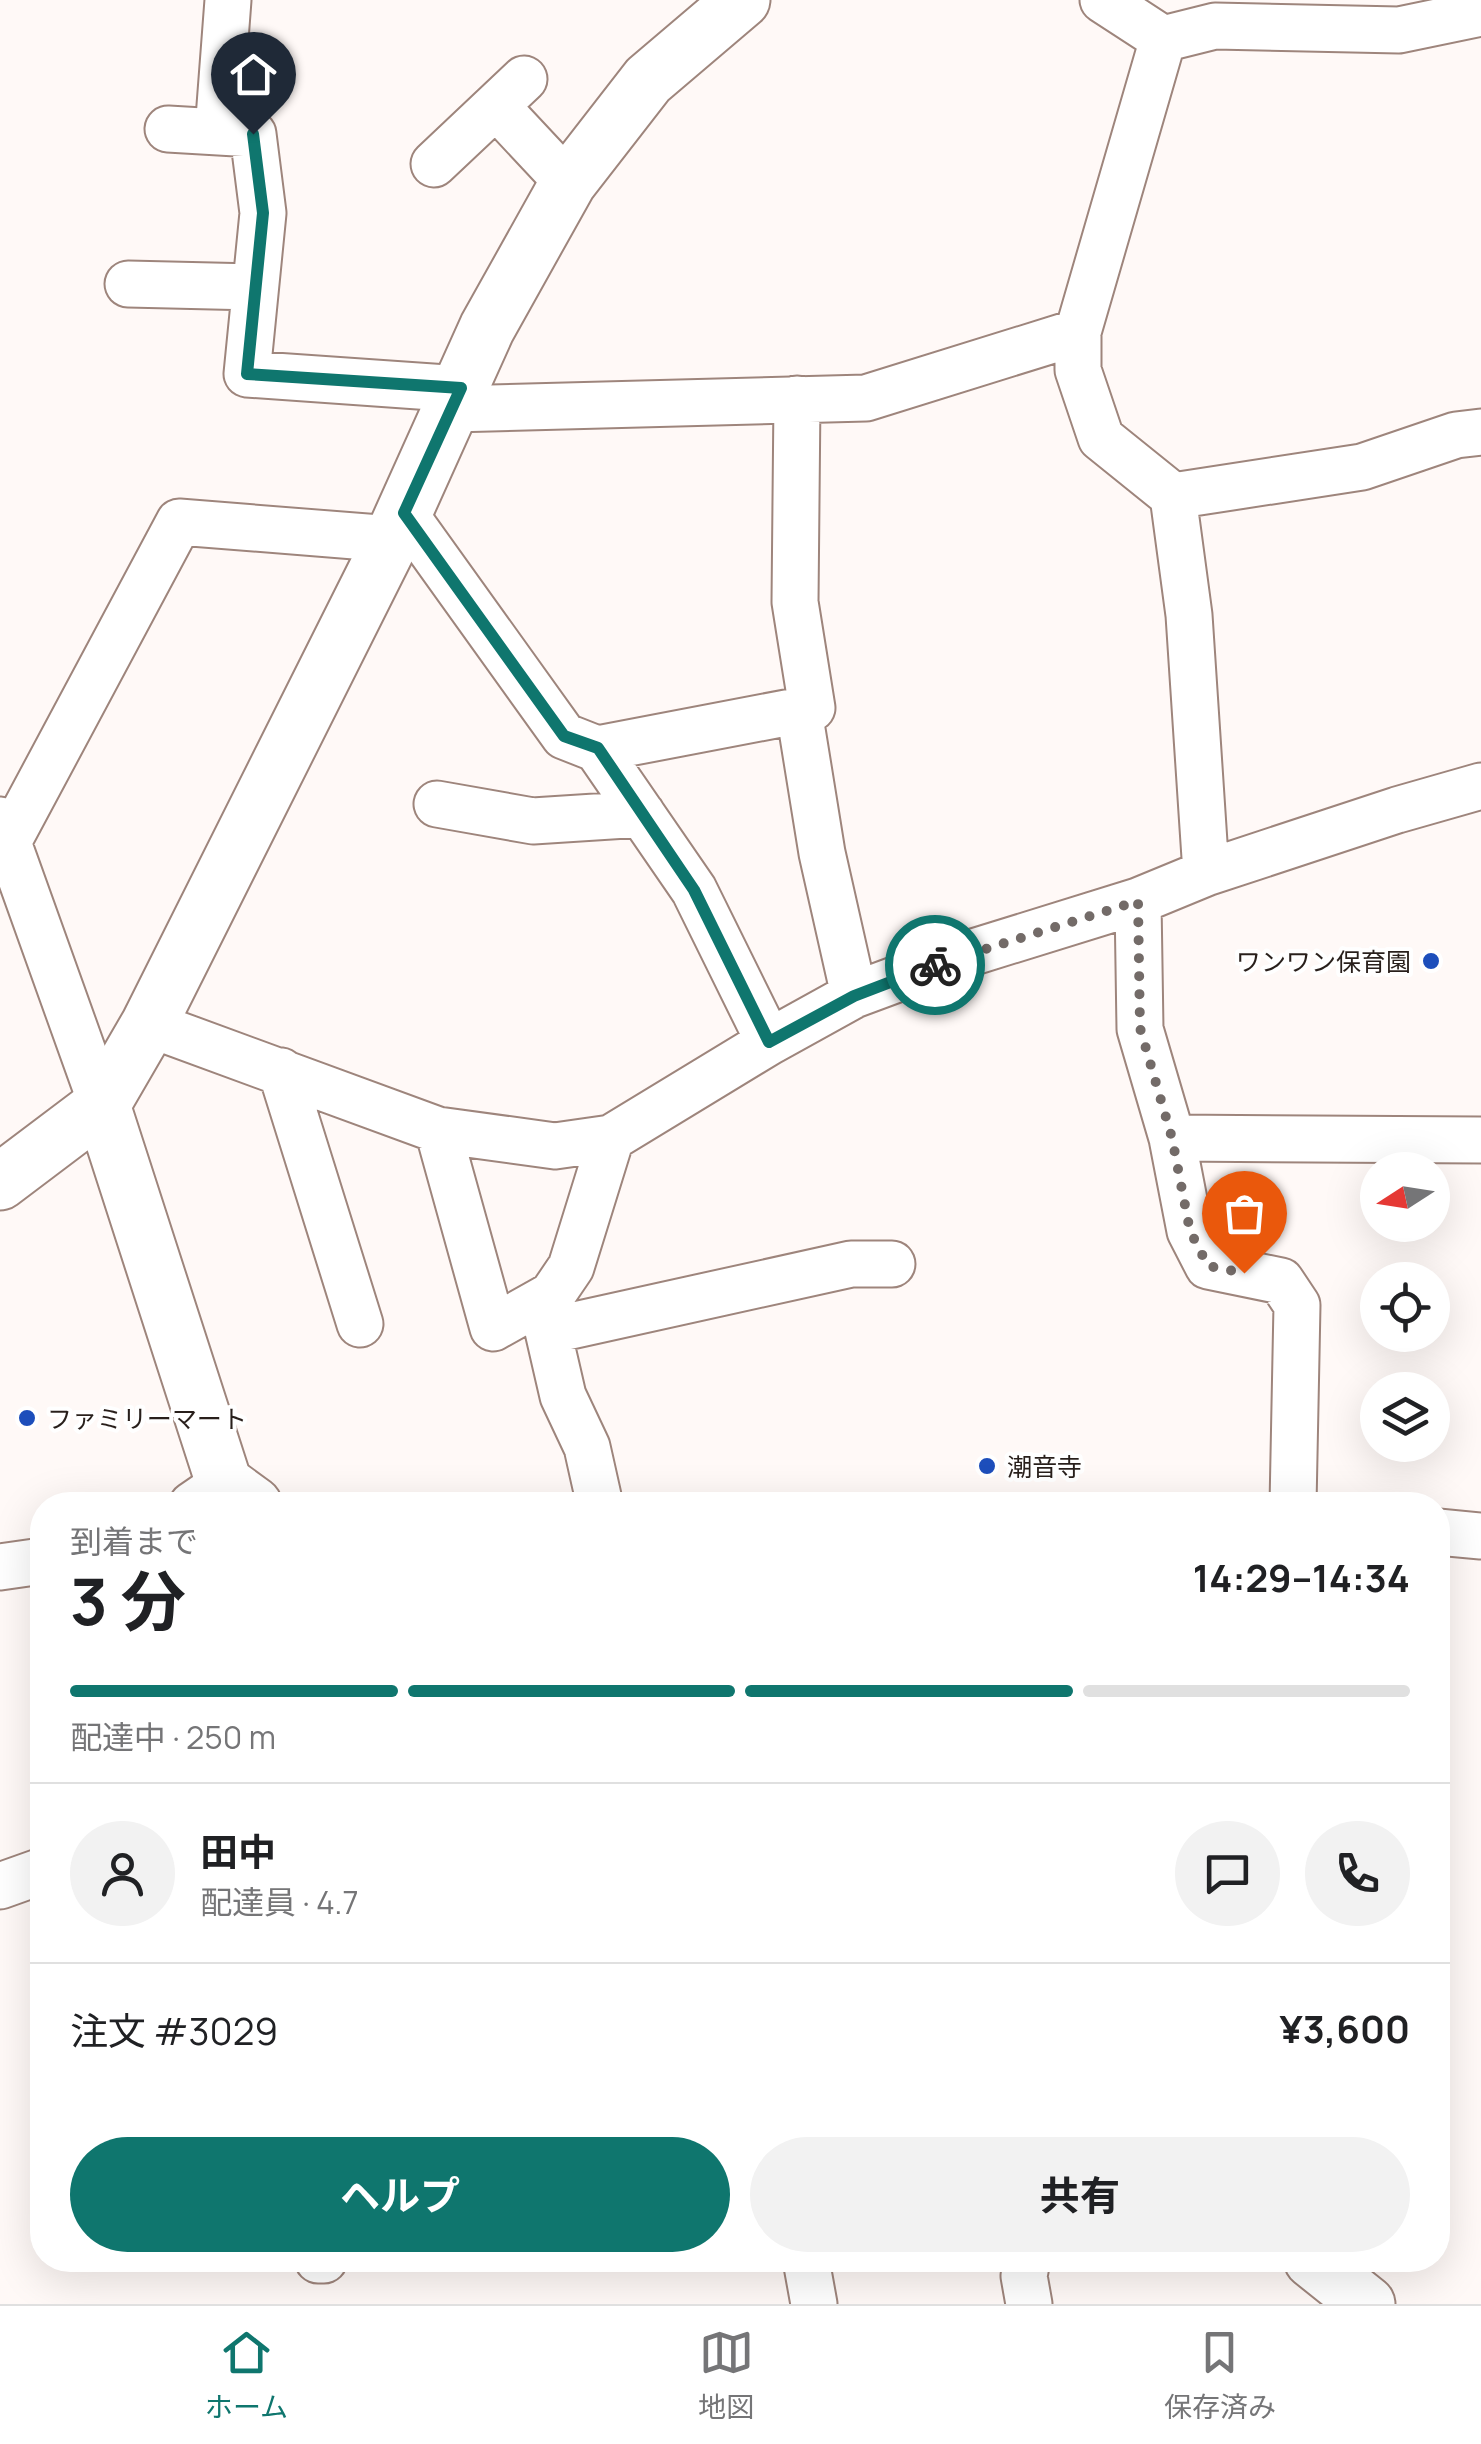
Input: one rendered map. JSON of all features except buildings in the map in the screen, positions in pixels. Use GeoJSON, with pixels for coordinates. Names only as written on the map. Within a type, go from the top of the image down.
{"type":"FeatureCollection","features":[{"type":"Feature","properties":{"kind":"street"},"geometry":{"type":"LineString","coordinates":[[218,132],[228,0]]}},
{"type":"Feature","properties":{"kind":"street"},"geometry":{"type":"LineString","coordinates":[[0,1182],[102,1105],[149,1024],[398,526],[486,328],[568,183],[648,80],[742,0]]}},
{"type":"Feature","properties":{"kind":"street"},"geometry":{"type":"LineString","coordinates":[[1103,0],[1163,38],[1215,26],[1399,30],[1481,13]]}},
{"type":"Feature","properties":{"kind":"street"},"geometry":{"type":"LineString","coordinates":[[1163,38],[1078,332],[1078,370],[1102,438],[1173,496],[1189,615],[1206,873]]}},
{"type":"Feature","properties":{"kind":"street"},"geometry":{"type":"LineString","coordinates":[[434,164],[510,92],[568,183]]}},
{"type":"Feature","properties":{"kind":"street"},"geometry":{"type":"LineString","coordinates":[[168,129],[253,134],[263,213],[247,374],[456,399],[866,398],[1078,332]]}},
{"type":"Feature","properties":{"kind":"street"},"geometry":{"type":"LineString","coordinates":[[128,284],[254,288]]}},
{"type":"Feature","properties":{"kind":"street"},"geometry":{"type":"LineString","coordinates":[[398,526],[564,736],[598,748],[812,708],[796,602],[797,399]]}},
{"type":"Feature","properties":{"kind":"street"},"geometry":{"type":"LineString","coordinates":[[1173,496],[1362,467],[1456,435],[1481,432]]}},
{"type":"Feature","properties":{"kind":"street"},"geometry":{"type":"LineString","coordinates":[[221,1492],[102,1105],[4,831],[179,522],[398,526]]}},
{"type":"Feature","properties":{"kind":"street"},"geometry":{"type":"LineString","coordinates":[[799,710],[822,853],[854,996]]}},
{"type":"Feature","properties":{"kind":"street"},"geometry":{"type":"LineString","coordinates":[[598,748],[694,890],[769,1042]]}},
{"type":"Feature","properties":{"kind":"street"},"geometry":{"type":"LineString","coordinates":[[149,1024],[438,1130],[555,1146],[611,1138],[769,1042],[854,996],[951,959],[1138,901],[1206,873],[1481,786]]}},
{"type":"Feature","properties":{"kind":"street"},"geometry":{"type":"LineString","coordinates":[[438,804],[532,822],[642,814]]}},
{"type":"Feature","properties":{"kind":"street"},"geometry":{"type":"LineString","coordinates":[[1138,901],[1140,1028],[1172,1138],[1190,1231],[1208,1266],[1281,1281],[1297,1305],[1294,1492]]}},
{"type":"Feature","properties":{"kind":"street"},"geometry":{"type":"LineString","coordinates":[[280,1071],[360,1324]]}},
{"type":"Feature","properties":{"kind":"street"},"geometry":{"type":"LineString","coordinates":[[438,1130],[493,1328],[550,1313],[851,1264],[892,1264]]}},
{"type":"Feature","properties":{"kind":"street"},"geometry":{"type":"LineString","coordinates":[[597,1492],[587,1447],[563,1396],[550,1313],[571,1267],[611,1138]]}},
{"type":"Feature","properties":{"kind":"street"},"geometry":{"type":"LineString","coordinates":[[1172,1138],[1481,1140]]}},
{"type":"Feature","properties":{"kind":"street"},"geometry":{"type":"LineString","coordinates":[[1450,1533],[1481,1536]]}},
{"type":"Feature","properties":{"kind":"street"},"geometry":{"type":"LineString","coordinates":[[0,1566],[30,1563]]}},
{"type":"Feature","properties":{"kind":"street"},"geometry":{"type":"LineString","coordinates":[[0,1886],[30,1875]]}},
{"type":"Feature","properties":{"kind":"street"},"geometry":{"type":"LineString","coordinates":[[808,2272],[814,2304]]}},
{"type":"Feature","properties":{"kind":"street"},"geometry":{"type":"LineString","coordinates":[[1025,2272],[1029,2304]]}},
{"type":"Feature","properties":{"kind":"street"},"geometry":{"type":"LineString","coordinates":[[1327,2272],[1367,2304]]}},
{"type":"Feature","properties":{"kind":"way so far"},"geometry":{"type":"LineString","coordinates":[[935,965],[1138,901],[1140,1028],[1172,1138],[1190,1231],[1208,1266],[1244,1273]]}},
{"type":"Feature","properties":{"kind":"place","name":"ワンワン保育園"},"geometry":{"type":"Point","coordinates":[1431,961]}},
{"type":"Feature","properties":{"kind":"place","name":"ファミリーマート"},"geometry":{"type":"Point","coordinates":[27,1418]}},
{"type":"Feature","properties":{"kind":"place","name":"潮音寺"},"geometry":{"type":"Point","coordinates":[987,1466]}},
{"type":"Feature","properties":{"kind":"route"},"geometry":{"type":"LineString","coordinates":[[253,134],[263,213],[247,374],[461,388],[404,513],[564,736],[598,748],[694,890],[769,1042],[854,996],[935,965]]}}]}
